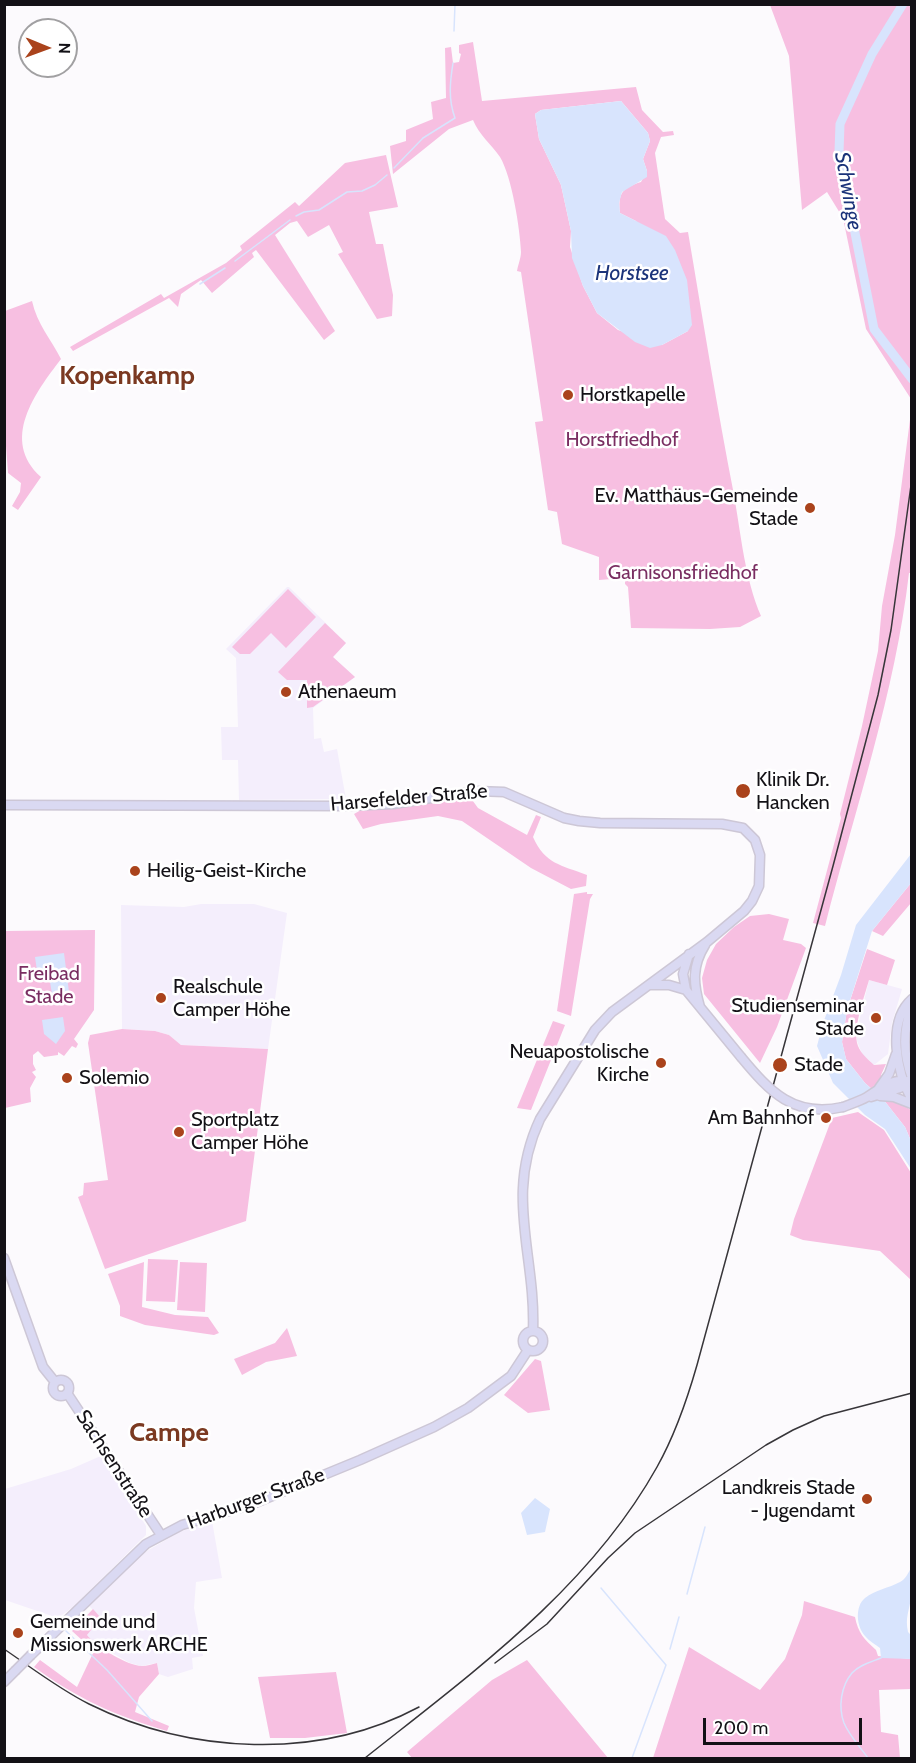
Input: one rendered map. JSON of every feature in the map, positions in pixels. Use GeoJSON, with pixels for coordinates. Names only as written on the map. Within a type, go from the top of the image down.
{"type":"FeatureCollection","features":[{"type":"Feature","properties":{"kind":"main road","name":"Harsefelder Straße"},"geometry":{"type":"LineString","coordinates":[[4,805],[346,806],[393,804],[489,791],[512,794],[564,818],[579,822],[722,824],[743,828],[755,840],[760,855],[759,886],[744,911],[707,942]]}},
{"type":"Feature","properties":{"kind":"main road"},"geometry":{"type":"LineString","coordinates":[[533,1331],[522,1181],[529,1145],[540,1119],[596,1030],[612,1012],[654,982],[680,968],[689,954],[707,942]]}},
{"type":"Feature","properties":{"kind":"main road"},"geometry":{"type":"LineString","coordinates":[[700,1007],[695,992],[694,973],[707,942]]}},
{"type":"Feature","properties":{"kind":"main road"},"geometry":{"type":"LineString","coordinates":[[680,968],[694,973]]}},
{"type":"Feature","properties":{"kind":"main road"},"geometry":{"type":"LineString","coordinates":[[680,968],[686,990],[763,1083],[776,1095],[801,1107],[827,1110],[843,1107],[865,1098],[893,1082],[908,1080]]}},
{"type":"Feature","properties":{"kind":"main road"},"geometry":{"type":"LineString","coordinates":[[654,982],[686,990]]}},
{"type":"Feature","properties":{"kind":"main road"},"geometry":{"type":"LineString","coordinates":[[878,1092],[893,1082],[897,1029],[904,1009],[912,999]]}},
{"type":"Feature","properties":{"kind":"main road"},"geometry":{"type":"LineString","coordinates":[[878,1092],[912,1102],[905,1041],[912,1006]]}},
{"type":"Feature","properties":{"kind":"main road"},"geometry":{"type":"LineString","coordinates":[[897,1051],[908,1080]]}},
{"type":"Feature","properties":{"kind":"main road","name":"Sachsenstraße"},"geometry":{"type":"LineString","coordinates":[[4,1258],[43,1367],[55,1382],[52,1387],[56,1394],[61,1396],[67,1393],[160,1535]]}},
{"type":"Feature","properties":{"kind":"main road"},"geometry":{"type":"LineString","coordinates":[[533,1331],[541,1334],[543,1345],[537,1351],[528,1350],[523,1339],[527,1333],[533,1331]]}},
{"type":"Feature","properties":{"kind":"main road","name":"Harburger Straße"},"geometry":{"type":"LineString","coordinates":[[4,1682],[132,1555],[160,1535],[182,1525],[253,1504],[289,1490],[434,1427],[468,1408],[498,1387],[511,1376],[528,1350]]}},
{"type":"Feature","properties":{"kind":"shaded area","name":"Athenaeum"},"geometry":{"type":"Polygon","coordinates":[[[287,587],[346,643],[333,657],[355,677],[313,708],[314,739],[321,738],[324,752],[337,749],[346,799],[239,800],[238,760],[222,760],[221,727],[238,727],[236,658],[226,649],[287,587]]]}},
{"type":"Feature","properties":{"kind":"shaded area","name":"Realschule Camper Höhe"},"geometry":{"type":"Polygon","coordinates":[[[201,904],[254,904],[287,913],[268,1049],[181,1045],[169,1035],[155,1031],[122,1029],[121,905],[184,907],[201,904]]]}},
{"type":"Feature","properties":{"kind":"shaded area","name":"Studienseminar Stade"},"geometry":{"type":"Polygon","coordinates":[[[869,980],[902,989],[892,1023],[888,1054],[874,1065],[862,1054],[857,1041],[857,1030],[869,980]]]}},
{"type":"Feature","properties":{"kind":"shaded area"},"geometry":{"type":"Polygon","coordinates":[[[103,1455],[146,1526],[146,1535],[73,1607],[58,1618],[5,1600],[5,1489],[71,1469],[103,1455]]]}},
{"type":"Feature","properties":{"kind":"shaded area"},"geometry":{"type":"Polygon","coordinates":[[[212,1521],[222,1578],[196,1582],[194,1608],[203,1656],[192,1658],[193,1669],[168,1677],[159,1674],[157,1663],[141,1666],[130,1663],[94,1643],[87,1635],[101,1618],[88,1605],[142,1554],[179,1532],[212,1521]]]}},
{"type":"Feature","properties":{"kind":"green space"},"geometry":{"type":"Polygon","coordinates":[[[770,5],[911,5],[911,399],[866,329],[843,218],[827,192],[802,210],[789,56],[770,5]]]}},
{"type":"Feature","properties":{"kind":"green space"},"geometry":{"type":"Polygon","coordinates":[[[473,42],[482,101],[636,87],[642,110],[663,132],[673,131],[674,135],[661,137],[655,153],[665,219],[680,233],[688,232],[744,557],[761,616],[740,627],[631,628],[628,587],[625,584],[625,578],[599,580],[599,557],[562,544],[557,512],[548,510],[535,422],[543,421],[521,272],[517,271],[521,257],[519,230],[512,190],[500,157],[473,120],[449,129],[393,174],[390,146],[406,141],[406,130],[433,119],[431,102],[446,98],[445,48],[451,47],[453,63],[459,62],[461,54],[459,45],[473,42]],[[621,101],[541,110],[535,114],[539,139],[561,185],[571,231],[570,247],[583,286],[597,313],[618,330],[662,345],[688,331],[636,221],[620,213],[623,192],[641,182],[647,171],[643,159],[650,141],[648,133],[621,101]]]}},
{"type":"Feature","properties":{"kind":"green space"},"geometry":{"type":"Polygon","coordinates":[[[386,155],[398,207],[369,212],[376,244],[383,244],[393,295],[392,316],[377,319],[338,254],[343,252],[329,225],[308,237],[297,221],[290,223],[275,235],[335,331],[324,340],[256,250],[252,253],[254,257],[212,293],[201,280],[181,294],[178,307],[169,298],[73,351],[70,347],[161,294],[164,298],[226,263],[242,250],[240,246],[295,202],[299,206],[345,163],[386,155]]]}},
{"type":"Feature","properties":{"kind":"green space"},"geometry":{"type":"Polygon","coordinates":[[[32,301],[41,324],[61,359],[41,387],[26,417],[22,432],[23,448],[29,463],[41,477],[18,510],[12,506],[20,492],[21,483],[8,473],[5,445],[5,311],[32,301]]]}},
{"type":"Feature","properties":{"kind":"green space"},"geometry":{"type":"Polygon","coordinates":[[[911,412],[911,573],[909,573],[903,618],[884,707],[825,926],[813,923],[841,818],[840,814],[878,651],[882,606],[895,535],[911,412]]]}},
{"type":"Feature","properties":{"kind":"green space"},"geometry":{"type":"Polygon","coordinates":[[[288,589],[316,617],[286,648],[271,633],[250,654],[240,654],[232,647],[288,589]]]}},
{"type":"Feature","properties":{"kind":"green space"},"geometry":{"type":"Polygon","coordinates":[[[325,623],[346,643],[333,657],[355,677],[313,707],[307,708],[307,680],[287,680],[278,672],[325,623]]]}},
{"type":"Feature","properties":{"kind":"green space"},"geometry":{"type":"Polygon","coordinates":[[[470,797],[478,808],[527,835],[536,815],[541,817],[533,837],[538,846],[555,862],[587,875],[586,886],[571,889],[531,868],[462,821],[438,816],[381,824],[363,829],[354,814],[361,810],[470,797]]]}},
{"type":"Feature","properties":{"kind":"green space"},"geometry":{"type":"Polygon","coordinates":[[[911,883],[911,903],[883,936],[872,931],[911,883]]]}},
{"type":"Feature","properties":{"kind":"green space"},"geometry":{"type":"Polygon","coordinates":[[[587,892],[587,894],[593,894],[590,899],[571,1016],[557,1011],[574,894],[587,892]]]}},
{"type":"Feature","properties":{"kind":"green space"},"geometry":{"type":"Polygon","coordinates":[[[769,914],[789,919],[783,940],[801,944],[806,948],[777,1027],[760,1063],[704,994],[702,978],[707,960],[716,944],[750,916],[769,914]]]}},
{"type":"Feature","properties":{"kind":"green space","name":"Freibad Stade"},"geometry":{"type":"Polygon","coordinates":[[[95,930],[94,1010],[74,1039],[78,1044],[76,1048],[72,1046],[64,1056],[58,1052],[58,1055],[44,1057],[38,1051],[33,1055],[36,1070],[32,1072],[36,1077],[30,1088],[31,1102],[5,1108],[5,931],[95,930]]]}},
{"type":"Feature","properties":{"kind":"green space"},"geometry":{"type":"Polygon","coordinates":[[[867,949],[895,960],[887,985],[869,980],[856,1031],[858,1046],[874,1065],[886,1064],[881,1075],[898,1102],[911,1110],[911,1141],[905,1127],[883,1099],[865,1083],[846,1059],[842,1042],[847,1010],[867,949]]]}},
{"type":"Feature","properties":{"kind":"green space"},"geometry":{"type":"Polygon","coordinates":[[[553,1021],[565,1025],[531,1110],[517,1108],[553,1021]]]}},
{"type":"Feature","properties":{"kind":"green space","name":"Sportplatz Camper Höhe"},"geometry":{"type":"Polygon","coordinates":[[[122,1029],[155,1031],[169,1035],[181,1045],[268,1049],[246,1221],[105,1269],[78,1197],[83,1195],[84,1183],[108,1180],[88,1043],[90,1035],[122,1029]]]}},
{"type":"Feature","properties":{"kind":"green space"},"geometry":{"type":"Polygon","coordinates":[[[858,1112],[884,1130],[911,1173],[911,1280],[880,1251],[803,1240],[790,1235],[832,1118],[858,1112]]]}},
{"type":"Feature","properties":{"kind":"green space"},"geometry":{"type":"Polygon","coordinates":[[[148,1259],[178,1260],[175,1302],[146,1301],[148,1259]]]}},
{"type":"Feature","properties":{"kind":"green space"},"geometry":{"type":"Polygon","coordinates":[[[144,1262],[142,1307],[175,1315],[208,1317],[219,1333],[214,1335],[145,1325],[120,1316],[120,1306],[108,1274],[144,1262]]]}},
{"type":"Feature","properties":{"kind":"green space"},"geometry":{"type":"Polygon","coordinates":[[[180,1262],[207,1263],[205,1312],[177,1310],[180,1262]]]}},
{"type":"Feature","properties":{"kind":"green space"},"geometry":{"type":"Polygon","coordinates":[[[287,1328],[297,1356],[266,1362],[242,1375],[234,1359],[275,1343],[287,1328]]]}},
{"type":"Feature","properties":{"kind":"green space"},"geometry":{"type":"Polygon","coordinates":[[[535,1359],[541,1361],[550,1410],[528,1413],[504,1395],[535,1359]]]}},
{"type":"Feature","properties":{"kind":"green space"},"geometry":{"type":"Polygon","coordinates":[[[804,1601],[855,1617],[860,1632],[876,1650],[878,1656],[911,1659],[911,1689],[879,1690],[881,1732],[898,1735],[900,1758],[653,1758],[689,1647],[760,1690],[785,1659],[802,1615],[804,1601]]]}},
{"type":"Feature","properties":{"kind":"green space"},"geometry":{"type":"Polygon","coordinates":[[[93,1609],[101,1618],[87,1635],[104,1650],[136,1665],[157,1663],[159,1674],[139,1697],[135,1712],[169,1726],[167,1731],[97,1705],[34,1667],[40,1660],[77,1687],[94,1651],[72,1631],[93,1609]]]}},
{"type":"Feature","properties":{"kind":"green space"},"geometry":{"type":"Polygon","coordinates":[[[527,1660],[608,1758],[412,1758],[407,1752],[492,1680],[527,1660]]]}},
{"type":"Feature","properties":{"kind":"green space"},"geometry":{"type":"Polygon","coordinates":[[[336,1672],[347,1733],[305,1738],[270,1738],[258,1677],[336,1672]]]}},
{"type":"Feature","properties":{"kind":"water","name":"Horstsee"},"geometry":{"type":"Polygon","coordinates":[[[621,101],[648,133],[650,141],[643,159],[647,177],[622,192],[619,203],[620,213],[666,236],[675,250],[687,280],[692,325],[688,331],[662,345],[650,348],[635,342],[597,313],[583,286],[572,258],[571,231],[561,185],[539,139],[535,114],[541,110],[621,101]]]}},
{"type":"Feature","properties":{"kind":"water"},"geometry":{"type":"Polygon","coordinates":[[[911,854],[911,883],[872,931],[847,1010],[842,1042],[846,1059],[905,1127],[911,1141],[911,1169],[885,1129],[865,1115],[833,1083],[817,1046],[856,925],[911,854]]]}},
{"type":"Feature","properties":{"kind":"water"},"geometry":{"type":"Polygon","coordinates":[[[64,953],[69,992],[52,994],[48,970],[37,971],[35,957],[64,953]]]}},
{"type":"Feature","properties":{"kind":"water"},"geometry":{"type":"Polygon","coordinates":[[[63,1017],[65,1031],[56,1044],[44,1034],[42,1020],[63,1017]]]}},
{"type":"Feature","properties":{"kind":"water"},"geometry":{"type":"Polygon","coordinates":[[[535,1498],[550,1509],[545,1532],[527,1535],[521,1513],[535,1498]]]}},
{"type":"Feature","properties":{"kind":"water"},"geometry":{"type":"Polygon","coordinates":[[[911,1568],[912,1591],[907,1622],[908,1632],[911,1635],[911,1659],[881,1658],[880,1648],[862,1632],[858,1611],[865,1598],[902,1581],[911,1568]]]}},
{"type":"Feature","properties":{"kind":"waterway"},"geometry":{"type":"LineString","coordinates":[[454,31],[455,4]]}},
{"type":"Feature","properties":{"kind":"waterway","name":"Schwinge"},"geometry":{"type":"LineString","coordinates":[[903,4],[872,54],[840,124],[839,152],[874,329],[912,379]]}},
{"type":"Feature","properties":{"kind":"waterway"},"geometry":{"type":"LineString","coordinates":[[394,168],[423,138],[455,118],[450,90],[453,63]]}},
{"type":"Feature","properties":{"kind":"waterway"},"geometry":{"type":"LineString","coordinates":[[296,216],[304,212],[319,210],[347,192],[362,191],[375,185],[387,175]]}},
{"type":"Feature","properties":{"kind":"waterway"},"geometry":{"type":"LineString","coordinates":[[235,261],[290,220]]}},
{"type":"Feature","properties":{"kind":"waterway"},"geometry":{"type":"LineString","coordinates":[[200,284],[225,268]]}},
{"type":"Feature","properties":{"kind":"waterway"},"geometry":{"type":"LineString","coordinates":[[687,1594],[705,1527]]}},
{"type":"Feature","properties":{"kind":"waterway"},"geometry":{"type":"LineString","coordinates":[[601,1588],[666,1665],[632,1758]]}},
{"type":"Feature","properties":{"kind":"waterway"},"geometry":{"type":"LineString","coordinates":[[670,1649],[679,1617]]}},
{"type":"Feature","properties":{"kind":"waterway"},"geometry":{"type":"LineString","coordinates":[[66,1631],[107,1670],[152,1721]]}},
{"type":"Feature","properties":{"kind":"waterway"},"geometry":{"type":"LineString","coordinates":[[868,1758],[844,1723],[841,1710],[842,1697],[845,1684],[852,1673],[881,1658]]}},
{"type":"Feature","properties":{"kind":"railway"},"geometry":{"type":"LineString","coordinates":[[365,1758],[486,1661],[563,1590],[598,1552],[629,1511],[657,1467],[675,1430],[697,1365],[878,695],[891,630],[912,478]]}},
{"type":"Feature","properties":{"kind":"railway"},"geometry":{"type":"LineString","coordinates":[[495,1663],[547,1624],[608,1558],[635,1533],[766,1445],[824,1416],[912,1393]]}},
{"type":"Feature","properties":{"kind":"railway"},"geometry":{"type":"LineString","coordinates":[[4,1649],[56,1685],[89,1704],[128,1721],[169,1733],[211,1741],[254,1744],[297,1743],[339,1736],[380,1724],[419,1707]]}},
{"type":"Feature","properties":{"kind":"place","name":"Horstkapelle"},"geometry":{"type":"Point","coordinates":[568,395]}},
{"type":"Feature","properties":{"kind":"place","name":"Ev. Matthäus-Gemeinde Stade"},"geometry":{"type":"Point","coordinates":[810,508]}},
{"type":"Feature","properties":{"kind":"place","name":"Athenaeum"},"geometry":{"type":"Point","coordinates":[286,692]}},
{"type":"Feature","properties":{"kind":"place","name":"Klinik Dr. Hancken"},"geometry":{"type":"Point","coordinates":[743,791]}},
{"type":"Feature","properties":{"kind":"place","name":"Heilig-Geist-Kirche"},"geometry":{"type":"Point","coordinates":[135,871]}},
{"type":"Feature","properties":{"kind":"place","name":"Realschule Camper Höhe"},"geometry":{"type":"Point","coordinates":[161,998]}},
{"type":"Feature","properties":{"kind":"place","name":"Studienseminar Stade"},"geometry":{"type":"Point","coordinates":[876,1018]}},
{"type":"Feature","properties":{"kind":"place","name":"Neuapostolische Kirche"},"geometry":{"type":"Point","coordinates":[661,1063]}},
{"type":"Feature","properties":{"kind":"place","name":"Stade"},"geometry":{"type":"Point","coordinates":[780,1065]}},
{"type":"Feature","properties":{"kind":"place","name":"Solemio"},"geometry":{"type":"Point","coordinates":[67,1078]}},
{"type":"Feature","properties":{"kind":"place","name":"Am Bahnhof"},"geometry":{"type":"Point","coordinates":[826,1118]}},
{"type":"Feature","properties":{"kind":"place","name":"Sportplatz Camper Höhe"},"geometry":{"type":"Point","coordinates":[179,1132]}},
{"type":"Feature","properties":{"kind":"place","name":"Landkreis Stade - Jugendamt"},"geometry":{"type":"Point","coordinates":[867,1499]}},
{"type":"Feature","properties":{"kind":"place","name":"Gemeinde und Missionswerk ARCHE"},"geometry":{"type":"Point","coordinates":[18,1633]}},
{"type":"Feature","properties":{"kind":"district","name":"Kopenkamp"},"geometry":{"type":"Point","coordinates":[127,376]}},
{"type":"Feature","properties":{"kind":"district","name":"Campe"},"geometry":{"type":"Point","coordinates":[169,1433]}},
{"type":"Feature","properties":{"kind":"park label","name":"Horstfriedhof"},"geometry":{"type":"Point","coordinates":[622,440]}},
{"type":"Feature","properties":{"kind":"park label","name":"Garnisonsfriedhof"},"geometry":{"type":"Point","coordinates":[683,573]}}]}
